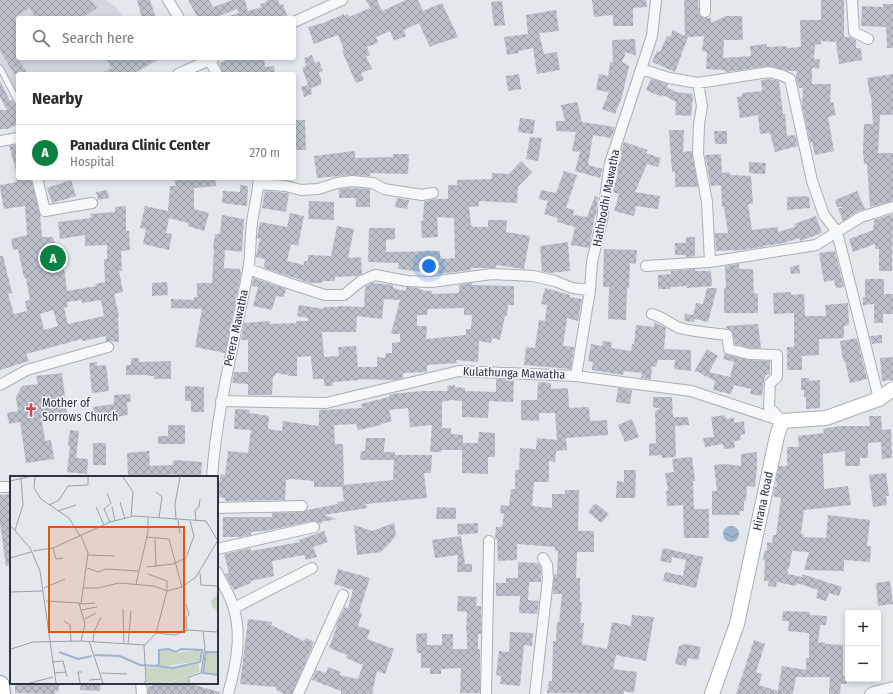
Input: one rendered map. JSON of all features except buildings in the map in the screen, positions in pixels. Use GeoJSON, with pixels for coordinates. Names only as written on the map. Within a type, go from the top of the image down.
{"type":"FeatureCollection","features":[{"type":"Feature","properties":{"kind":"highway"},"geometry":{"type":"LineString","coordinates":[[0,685],[1,694]]}},
{"type":"Feature","properties":{"kind":"street"},"geometry":{"type":"LineString","coordinates":[[168,0],[178,16]]}},
{"type":"Feature","properties":{"kind":"street"},"geometry":{"type":"LineString","coordinates":[[296,21],[326,4],[342,0]]}},
{"type":"Feature","properties":{"kind":"street","name":"Hathbodhi Mawatha"},"geometry":{"type":"LineString","coordinates":[[576,376],[590,290],[592,262],[602,220],[610,163],[652,36],[656,0]]}},
{"type":"Feature","properties":{"kind":"street"},"geometry":{"type":"LineString","coordinates":[[705,0],[705,12]]}},
{"type":"Feature","properties":{"kind":"street"},"geometry":{"type":"LineString","coordinates":[[852,0],[854,32],[868,39]]}},
{"type":"Feature","properties":{"kind":"street"},"geometry":{"type":"LineString","coordinates":[[182,72],[207,61],[215,72]]}},
{"type":"Feature","properties":{"kind":"street"},"geometry":{"type":"LineString","coordinates":[[641,69],[669,78],[698,82],[769,72],[790,79],[812,181],[824,215],[837,232],[879,399]]}},
{"type":"Feature","properties":{"kind":"street"},"geometry":{"type":"LineString","coordinates":[[698,82],[702,106],[699,124],[698,154],[706,202],[710,262]]}},
{"type":"Feature","properties":{"kind":"street"},"geometry":{"type":"LineString","coordinates":[[0,141],[16,138]]}},
{"type":"Feature","properties":{"kind":"street"},"geometry":{"type":"LineString","coordinates":[[37,180],[45,211],[92,203]]}},
{"type":"Feature","properties":{"kind":"street"},"geometry":{"type":"LineString","coordinates":[[258,181],[301,190],[318,190],[337,183],[352,181],[373,183],[384,189],[422,195],[433,193]]}},
{"type":"Feature","properties":{"kind":"street","name":"Perera Mawatha"},"geometry":{"type":"LineString","coordinates":[[212,476],[214,448],[221,401],[248,269],[258,181]]}},
{"type":"Feature","properties":{"kind":"street"},"geometry":{"type":"LineString","coordinates":[[646,266],[710,262],[816,245],[861,217],[893,207]]}},
{"type":"Feature","properties":{"kind":"street"},"geometry":{"type":"LineString","coordinates":[[248,269],[325,295],[344,295],[361,281],[375,275],[407,281],[431,282],[492,274],[534,276],[555,281],[572,288],[590,290]]}},
{"type":"Feature","properties":{"kind":"street"},"geometry":{"type":"LineString","coordinates":[[652,314],[661,316],[670,323],[682,328],[727,335],[729,349],[749,354],[777,355],[777,377],[770,383],[769,407],[782,421],[826,418],[879,399],[893,388]]}},
{"type":"Feature","properties":{"kind":"street"},"geometry":{"type":"LineString","coordinates":[[0,384],[27,370],[108,347]]}},
{"type":"Feature","properties":{"kind":"street","name":"Kulathunga Mawatha"},"geometry":{"type":"LineString","coordinates":[[221,401],[326,403],[459,371],[576,376],[691,392],[782,421]]}},
{"type":"Feature","properties":{"kind":"street","name":"Hirana Road"},"geometry":{"type":"LineString","coordinates":[[712,694],[737,624],[777,436],[782,421]]}},
{"type":"Feature","properties":{"kind":"street"},"geometry":{"type":"LineString","coordinates":[[218,508],[302,506]]}},
{"type":"Feature","properties":{"kind":"street"},"geometry":{"type":"LineString","coordinates":[[218,549],[314,527]]}},
{"type":"Feature","properties":{"kind":"street"},"geometry":{"type":"LineString","coordinates":[[486,694],[489,541]]}},
{"type":"Feature","properties":{"kind":"street"},"geometry":{"type":"LineString","coordinates":[[534,694],[548,578],[547,565],[543,558]]}},
{"type":"Feature","properties":{"kind":"street"},"geometry":{"type":"LineString","coordinates":[[234,608],[312,568]]}},
{"type":"Feature","properties":{"kind":"street"},"geometry":{"type":"LineString","coordinates":[[218,574],[234,608],[238,643],[234,674],[228,694]]}},
{"type":"Feature","properties":{"kind":"street"},"geometry":{"type":"LineString","coordinates":[[298,694],[343,595]]}},
{"type":"Feature","properties":{"kind":"street"},"geometry":{"type":"LineString","coordinates":[[141,684],[142,694]]}},
{"type":"Feature","properties":{"kind":"street"},"geometry":{"type":"LineString","coordinates":[[870,694],[893,687]]}},
{"type":"Feature","properties":{"kind":"lane"},"geometry":{"type":"LineString","coordinates":[[0,68],[16,98]]}},
{"type":"Feature","properties":{"kind":"shaded area"},"geometry":{"type":"Polygon","coordinates":[[[0,0],[106,0],[117,8],[122,16],[16,16],[16,60],[147,60],[150,65],[139,72],[16,72],[16,94],[0,64],[0,0]]]}},
{"type":"Feature","properties":{"kind":"water"},"geometry":{"type":"Polygon","coordinates":[[[731,526],[738,531],[739,534],[734,541],[731,542],[724,537],[723,534],[728,527],[731,526]]]}},
{"type":"Feature","properties":{"kind":"place","name":"Panadura Clinic Center"},"geometry":{"type":"Point","coordinates":[53,258]}},
{"type":"Feature","properties":{"kind":"place","name":"Mother of Sorrows Church"},"geometry":{"type":"Point","coordinates":[31,410]}}]}
